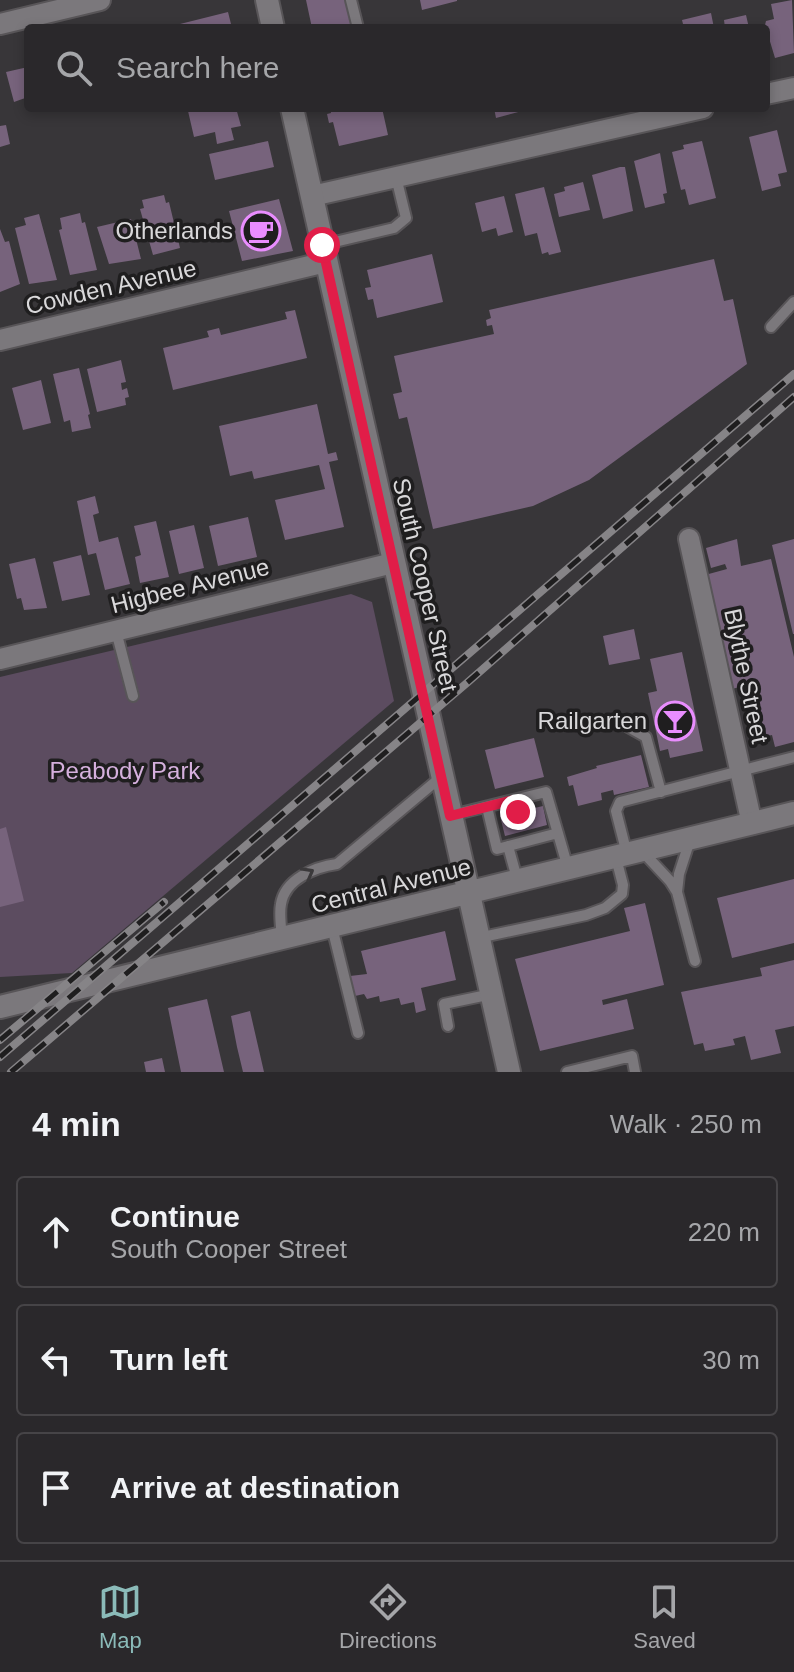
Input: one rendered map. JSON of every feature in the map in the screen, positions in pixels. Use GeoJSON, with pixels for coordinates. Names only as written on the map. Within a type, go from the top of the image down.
{"type":"FeatureCollection","features":[{"type":"Feature","properties":{"kind":"main road"},"geometry":{"type":"LineString","coordinates":[[267,0],[272,24]]}},
{"type":"Feature","properties":{"kind":"main road","name":"South Cooper Street"},"geometry":{"type":"LineString","coordinates":[[293,112],[509,1072]]}},
{"type":"Feature","properties":{"kind":"main road","name":"Central Avenue"},"geometry":{"type":"LineString","coordinates":[[0,1007],[794,813]]}},
{"type":"Feature","properties":{"kind":"street"},"geometry":{"type":"LineString","coordinates":[[0,24],[100,0]]}},
{"type":"Feature","properties":{"kind":"street"},"geometry":{"type":"LineString","coordinates":[[770,93],[794,88]]}},
{"type":"Feature","properties":{"kind":"street"},"geometry":{"type":"LineString","coordinates":[[312,196],[685,112]]}},
{"type":"Feature","properties":{"kind":"street","name":"Cowden Avenue"},"geometry":{"type":"LineString","coordinates":[[0,340],[324,254]]}},
{"type":"Feature","properties":{"kind":"street","name":"Blythe Street"},"geometry":{"type":"LineString","coordinates":[[689,539],[752,824]]}},
{"type":"Feature","properties":{"kind":"street","name":"Higbee Avenue"},"geometry":{"type":"LineString","coordinates":[[0,659],[393,563]]}},
{"type":"Feature","properties":{"kind":"lane"},"geometry":{"type":"LineString","coordinates":[[351,0],[357,24]]}},
{"type":"Feature","properties":{"kind":"lane"},"geometry":{"type":"LineString","coordinates":[[324,254],[394,228],[406,218],[396,177]]}},
{"type":"Feature","properties":{"kind":"lane"},"geometry":{"type":"LineString","coordinates":[[771,327],[794,302]]}},
{"type":"Feature","properties":{"kind":"lane"},"geometry":{"type":"LineString","coordinates":[[116,631],[133,696]]}},
{"type":"Feature","properties":{"kind":"lane"},"geometry":{"type":"LineString","coordinates":[[628,727],[646,737],[661,792]]}},
{"type":"Feature","properties":{"kind":"lane"},"geometry":{"type":"LineString","coordinates":[[478,938],[605,908],[615,902],[622,894],[629,855],[616,811],[620,802],[794,757]]}},
{"type":"Feature","properties":{"kind":"lane"},"geometry":{"type":"LineString","coordinates":[[282,939],[281,901],[296,879],[320,866],[337,864],[441,777]]}},
{"type":"Feature","properties":{"kind":"lane"},"geometry":{"type":"LineString","coordinates":[[450,816],[546,792],[569,870]]}},
{"type":"Feature","properties":{"kind":"lane"},"geometry":{"type":"LineString","coordinates":[[514,800],[518,812]]}},
{"type":"Feature","properties":{"kind":"lane"},"geometry":{"type":"LineString","coordinates":[[487,807],[497,849],[525,836],[558,833]]}},
{"type":"Feature","properties":{"kind":"lane"},"geometry":{"type":"LineString","coordinates":[[677,892],[690,839]]}},
{"type":"Feature","properties":{"kind":"lane"},"geometry":{"type":"LineString","coordinates":[[508,846],[518,882]]}},
{"type":"Feature","properties":{"kind":"lane"},"geometry":{"type":"LineString","coordinates":[[629,855],[670,881],[677,892],[695,961]]}},
{"type":"Feature","properties":{"kind":"lane"},"geometry":{"type":"LineString","coordinates":[[332,927],[358,1033]]}},
{"type":"Feature","properties":{"kind":"lane"},"geometry":{"type":"LineString","coordinates":[[448,1026],[444,1004],[492,994]]}},
{"type":"Feature","properties":{"kind":"lane"},"geometry":{"type":"LineString","coordinates":[[567,1072],[632,1056],[635,1072]]}},
{"type":"Feature","properties":{"kind":"green space","name":"Peabody Park"},"geometry":{"type":"Polygon","coordinates":[[[351,594],[372,602],[394,701],[72,973],[0,977],[0,677],[351,594]]]}},
{"type":"Feature","properties":{"kind":"building"},"geometry":{"type":"Polygon","coordinates":[[[306,0],[347,0],[352,24],[311,24],[306,0]]]}},
{"type":"Feature","properties":{"kind":"building"},"geometry":{"type":"Polygon","coordinates":[[[420,0],[457,0],[457,1],[422,10],[420,0]]]}},
{"type":"Feature","properties":{"kind":"building"},"geometry":{"type":"Polygon","coordinates":[[[792,0],[794,53],[775,58],[770,42],[770,24],[765,24],[774,19],[771,4],[792,0]]]}},
{"type":"Feature","properties":{"kind":"building"},"geometry":{"type":"Polygon","coordinates":[[[228,12],[231,24],[180,24],[228,12]]]}},
{"type":"Feature","properties":{"kind":"building"},"geometry":{"type":"Polygon","coordinates":[[[711,13],[713,24],[683,24],[682,20],[711,13]]]}},
{"type":"Feature","properties":{"kind":"building"},"geometry":{"type":"Polygon","coordinates":[[[746,15],[748,24],[724,24],[724,20],[746,15]]]}},
{"type":"Feature","properties":{"kind":"building"},"geometry":{"type":"Polygon","coordinates":[[[24,68],[24,98],[14,102],[6,72],[24,68]]]}},
{"type":"Feature","properties":{"kind":"building"},"geometry":{"type":"Polygon","coordinates":[[[188,112],[237,112],[241,126],[231,128],[234,140],[217,144],[215,132],[194,137],[188,112]]]}},
{"type":"Feature","properties":{"kind":"building"},"geometry":{"type":"Polygon","coordinates":[[[383,112],[388,135],[339,146],[333,122],[329,123],[327,114],[383,112]]]}},
{"type":"Feature","properties":{"kind":"building"},"geometry":{"type":"Polygon","coordinates":[[[495,112],[518,112],[496,118],[495,112]]]}},
{"type":"Feature","properties":{"kind":"building"},"geometry":{"type":"Polygon","coordinates":[[[6,125],[10,144],[0,147],[0,126],[6,125]]]}},
{"type":"Feature","properties":{"kind":"building"},"geometry":{"type":"Polygon","coordinates":[[[777,130],[787,172],[778,174],[781,186],[762,191],[749,137],[777,130]]]}},
{"type":"Feature","properties":{"kind":"building"},"geometry":{"type":"Polygon","coordinates":[[[268,141],[274,167],[215,180],[209,154],[268,141]]]}},
{"type":"Feature","properties":{"kind":"building"},"geometry":{"type":"Polygon","coordinates":[[[702,141],[716,198],[689,205],[685,189],[681,190],[672,152],[684,149],[683,145],[702,141]]]}},
{"type":"Feature","properties":{"kind":"building"},"geometry":{"type":"Polygon","coordinates":[[[660,153],[667,193],[663,194],[665,203],[645,208],[634,161],[660,153]]]}},
{"type":"Feature","properties":{"kind":"building"},"geometry":{"type":"Polygon","coordinates":[[[625,167],[633,211],[603,219],[592,175],[625,167]]]}},
{"type":"Feature","properties":{"kind":"building"},"geometry":{"type":"Polygon","coordinates":[[[583,182],[590,210],[559,217],[554,194],[565,191],[564,187],[583,182]]]}},
{"type":"Feature","properties":{"kind":"building"},"geometry":{"type":"Polygon","coordinates":[[[544,187],[561,252],[549,255],[548,252],[542,254],[537,233],[525,236],[515,194],[544,187]]]}},
{"type":"Feature","properties":{"kind":"building"},"geometry":{"type":"Polygon","coordinates":[[[164,195],[166,203],[169,202],[180,248],[153,255],[140,209],[144,208],[142,200],[164,195]]]}},
{"type":"Feature","properties":{"kind":"building"},"geometry":{"type":"Polygon","coordinates":[[[504,196],[513,232],[498,236],[496,228],[482,232],[475,203],[504,196]]]}},
{"type":"Feature","properties":{"kind":"building","name":"Otherlands"},"geometry":{"type":"Polygon","coordinates":[[[279,199],[293,251],[242,261],[229,211],[279,199]]]}},
{"type":"Feature","properties":{"kind":"building"},"geometry":{"type":"Polygon","coordinates":[[[80,213],[97,270],[70,275],[59,230],[62,229],[60,218],[80,213]]]}},
{"type":"Feature","properties":{"kind":"building"},"geometry":{"type":"Polygon","coordinates":[[[39,214],[57,280],[29,284],[15,228],[26,225],[24,218],[39,214]]]}},
{"type":"Feature","properties":{"kind":"building"},"geometry":{"type":"Polygon","coordinates":[[[131,219],[141,259],[109,264],[97,227],[131,219]]]}},
{"type":"Feature","properties":{"kind":"building"},"geometry":{"type":"Polygon","coordinates":[[[0,229],[5,242],[9,241],[20,284],[0,292],[0,229]]]}},
{"type":"Feature","properties":{"kind":"building"},"geometry":{"type":"Polygon","coordinates":[[[432,254],[443,302],[377,318],[373,299],[368,300],[365,288],[371,287],[367,270],[432,254]]]}},
{"type":"Feature","properties":{"kind":"building"},"geometry":{"type":"Polygon","coordinates":[[[714,259],[724,301],[733,299],[747,364],[589,480],[533,506],[433,529],[407,417],[399,419],[393,394],[402,392],[394,356],[494,334],[492,325],[487,326],[486,320],[491,318],[489,310],[714,259]]]}},
{"type":"Feature","properties":{"kind":"building"},"geometry":{"type":"Polygon","coordinates":[[[295,310],[307,358],[173,390],[163,348],[209,337],[207,331],[219,328],[221,335],[287,319],[285,312],[295,310]]]}},
{"type":"Feature","properties":{"kind":"building"},"geometry":{"type":"Polygon","coordinates":[[[121,360],[126,382],[121,383],[122,390],[127,388],[129,397],[125,398],[126,405],[97,412],[87,369],[121,360]]]}},
{"type":"Feature","properties":{"kind":"building"},"geometry":{"type":"Polygon","coordinates":[[[79,368],[91,428],[72,432],[70,420],[64,422],[53,374],[79,368]]]}},
{"type":"Feature","properties":{"kind":"building"},"geometry":{"type":"Polygon","coordinates":[[[41,380],[51,423],[23,430],[12,388],[41,380]]]}},
{"type":"Feature","properties":{"kind":"building"},"geometry":{"type":"Polygon","coordinates":[[[317,404],[328,454],[336,452],[338,460],[329,462],[344,527],[285,540],[275,500],[325,489],[319,465],[254,479],[252,471],[230,476],[219,426],[317,404]]]}},
{"type":"Feature","properties":{"kind":"building"},"geometry":{"type":"Polygon","coordinates":[[[95,496],[99,513],[93,515],[99,542],[118,537],[130,584],[105,590],[96,553],[88,555],[77,501],[95,496]]]}},
{"type":"Feature","properties":{"kind":"building"},"geometry":{"type":"Polygon","coordinates":[[[248,517],[257,557],[218,566],[209,526],[248,517]]]}},
{"type":"Feature","properties":{"kind":"building"},"geometry":{"type":"Polygon","coordinates":[[[156,521],[169,577],[140,583],[135,557],[141,555],[134,526],[156,521]]]}},
{"type":"Feature","properties":{"kind":"building"},"geometry":{"type":"Polygon","coordinates":[[[194,525],[204,568],[179,574],[169,531],[194,525]]]}},
{"type":"Feature","properties":{"kind":"building"},"geometry":{"type":"Polygon","coordinates":[[[737,539],[741,566],[771,559],[794,657],[794,742],[775,747],[772,735],[763,737],[751,684],[732,689],[705,575],[727,569],[725,564],[711,568],[706,548],[737,539]]]}},
{"type":"Feature","properties":{"kind":"building"},"geometry":{"type":"Polygon","coordinates":[[[794,539],[794,634],[793,634],[772,545],[794,539]]]}},
{"type":"Feature","properties":{"kind":"building"},"geometry":{"type":"Polygon","coordinates":[[[81,555],[90,595],[62,601],[53,562],[81,555]]]}},
{"type":"Feature","properties":{"kind":"building"},"geometry":{"type":"Polygon","coordinates":[[[35,558],[47,608],[24,610],[21,598],[17,599],[9,564],[35,558]]]}},
{"type":"Feature","properties":{"kind":"building"},"geometry":{"type":"Polygon","coordinates":[[[634,629],[640,659],[609,665],[603,636],[634,629]]]}},
{"type":"Feature","properties":{"kind":"building","name":"Railgarten"},"geometry":{"type":"Polygon","coordinates":[[[682,652],[703,751],[670,758],[668,749],[660,751],[648,693],[657,691],[650,659],[682,652]]]}},
{"type":"Feature","properties":{"kind":"building"},"geometry":{"type":"Polygon","coordinates":[[[534,738],[544,777],[495,789],[485,750],[534,738]]]}},
{"type":"Feature","properties":{"kind":"building"},"geometry":{"type":"Polygon","coordinates":[[[641,755],[649,787],[614,795],[613,790],[601,793],[602,800],[578,806],[573,785],[569,786],[567,777],[641,755]]]}},
{"type":"Feature","properties":{"kind":"building"},"geometry":{"type":"Polygon","coordinates":[[[543,806],[547,825],[505,836],[500,816],[543,806]]]}},
{"type":"Feature","properties":{"kind":"building"},"geometry":{"type":"Polygon","coordinates":[[[6,827],[24,901],[0,907],[0,829],[6,827]]]}},
{"type":"Feature","properties":{"kind":"building"},"geometry":{"type":"Polygon","coordinates":[[[794,879],[794,943],[732,958],[717,898],[794,879]]]}},
{"type":"Feature","properties":{"kind":"building"},"geometry":{"type":"Polygon","coordinates":[[[645,903],[664,985],[602,1000],[603,1005],[627,999],[634,1029],[540,1051],[515,959],[630,931],[624,908],[645,903]]]}},
{"type":"Feature","properties":{"kind":"building"},"geometry":{"type":"Polygon","coordinates":[[[445,931],[456,980],[421,988],[426,1010],[416,1013],[414,1002],[401,1005],[399,998],[380,1002],[379,996],[367,999],[364,994],[355,996],[350,976],[367,974],[361,951],[445,931]]]}},
{"type":"Feature","properties":{"kind":"building"},"geometry":{"type":"Polygon","coordinates":[[[794,960],[794,1026],[775,1030],[781,1053],[751,1060],[745,1036],[733,1039],[735,1045],[705,1051],[703,1043],[694,1045],[681,992],[762,976],[760,968],[794,960]]]}},
{"type":"Feature","properties":{"kind":"building"},"geometry":{"type":"Polygon","coordinates":[[[207,999],[224,1072],[181,1072],[168,1008],[207,999]]]}},
{"type":"Feature","properties":{"kind":"building"},"geometry":{"type":"Polygon","coordinates":[[[250,1011],[264,1072],[243,1072],[237,1047],[231,1016],[250,1011]]]}},
{"type":"Feature","properties":{"kind":"building"},"geometry":{"type":"Polygon","coordinates":[[[162,1058],[165,1072],[146,1072],[144,1062],[162,1058]]]}},
{"type":"Feature","properties":{"kind":"railway"},"geometry":{"type":"LineString","coordinates":[[0,1057],[794,374]]}},
{"type":"Feature","properties":{"kind":"railway"},"geometry":{"type":"LineString","coordinates":[[11,1072],[468,682],[794,397]]}},
{"type":"Feature","properties":{"kind":"railway"},"geometry":{"type":"LineString","coordinates":[[0,1040],[164,902]]}},
{"type":"Feature","properties":{"kind":"place","name":"Otherlands"},"geometry":{"type":"Point","coordinates":[261,231]}},
{"type":"Feature","properties":{"kind":"place","name":"Railgarten"},"geometry":{"type":"Point","coordinates":[675,721]}},
{"type":"Feature","properties":{"kind":"route"},"geometry":{"type":"LineString","coordinates":[[322,245],[450,816],[514,800],[518,812]]}}]}
